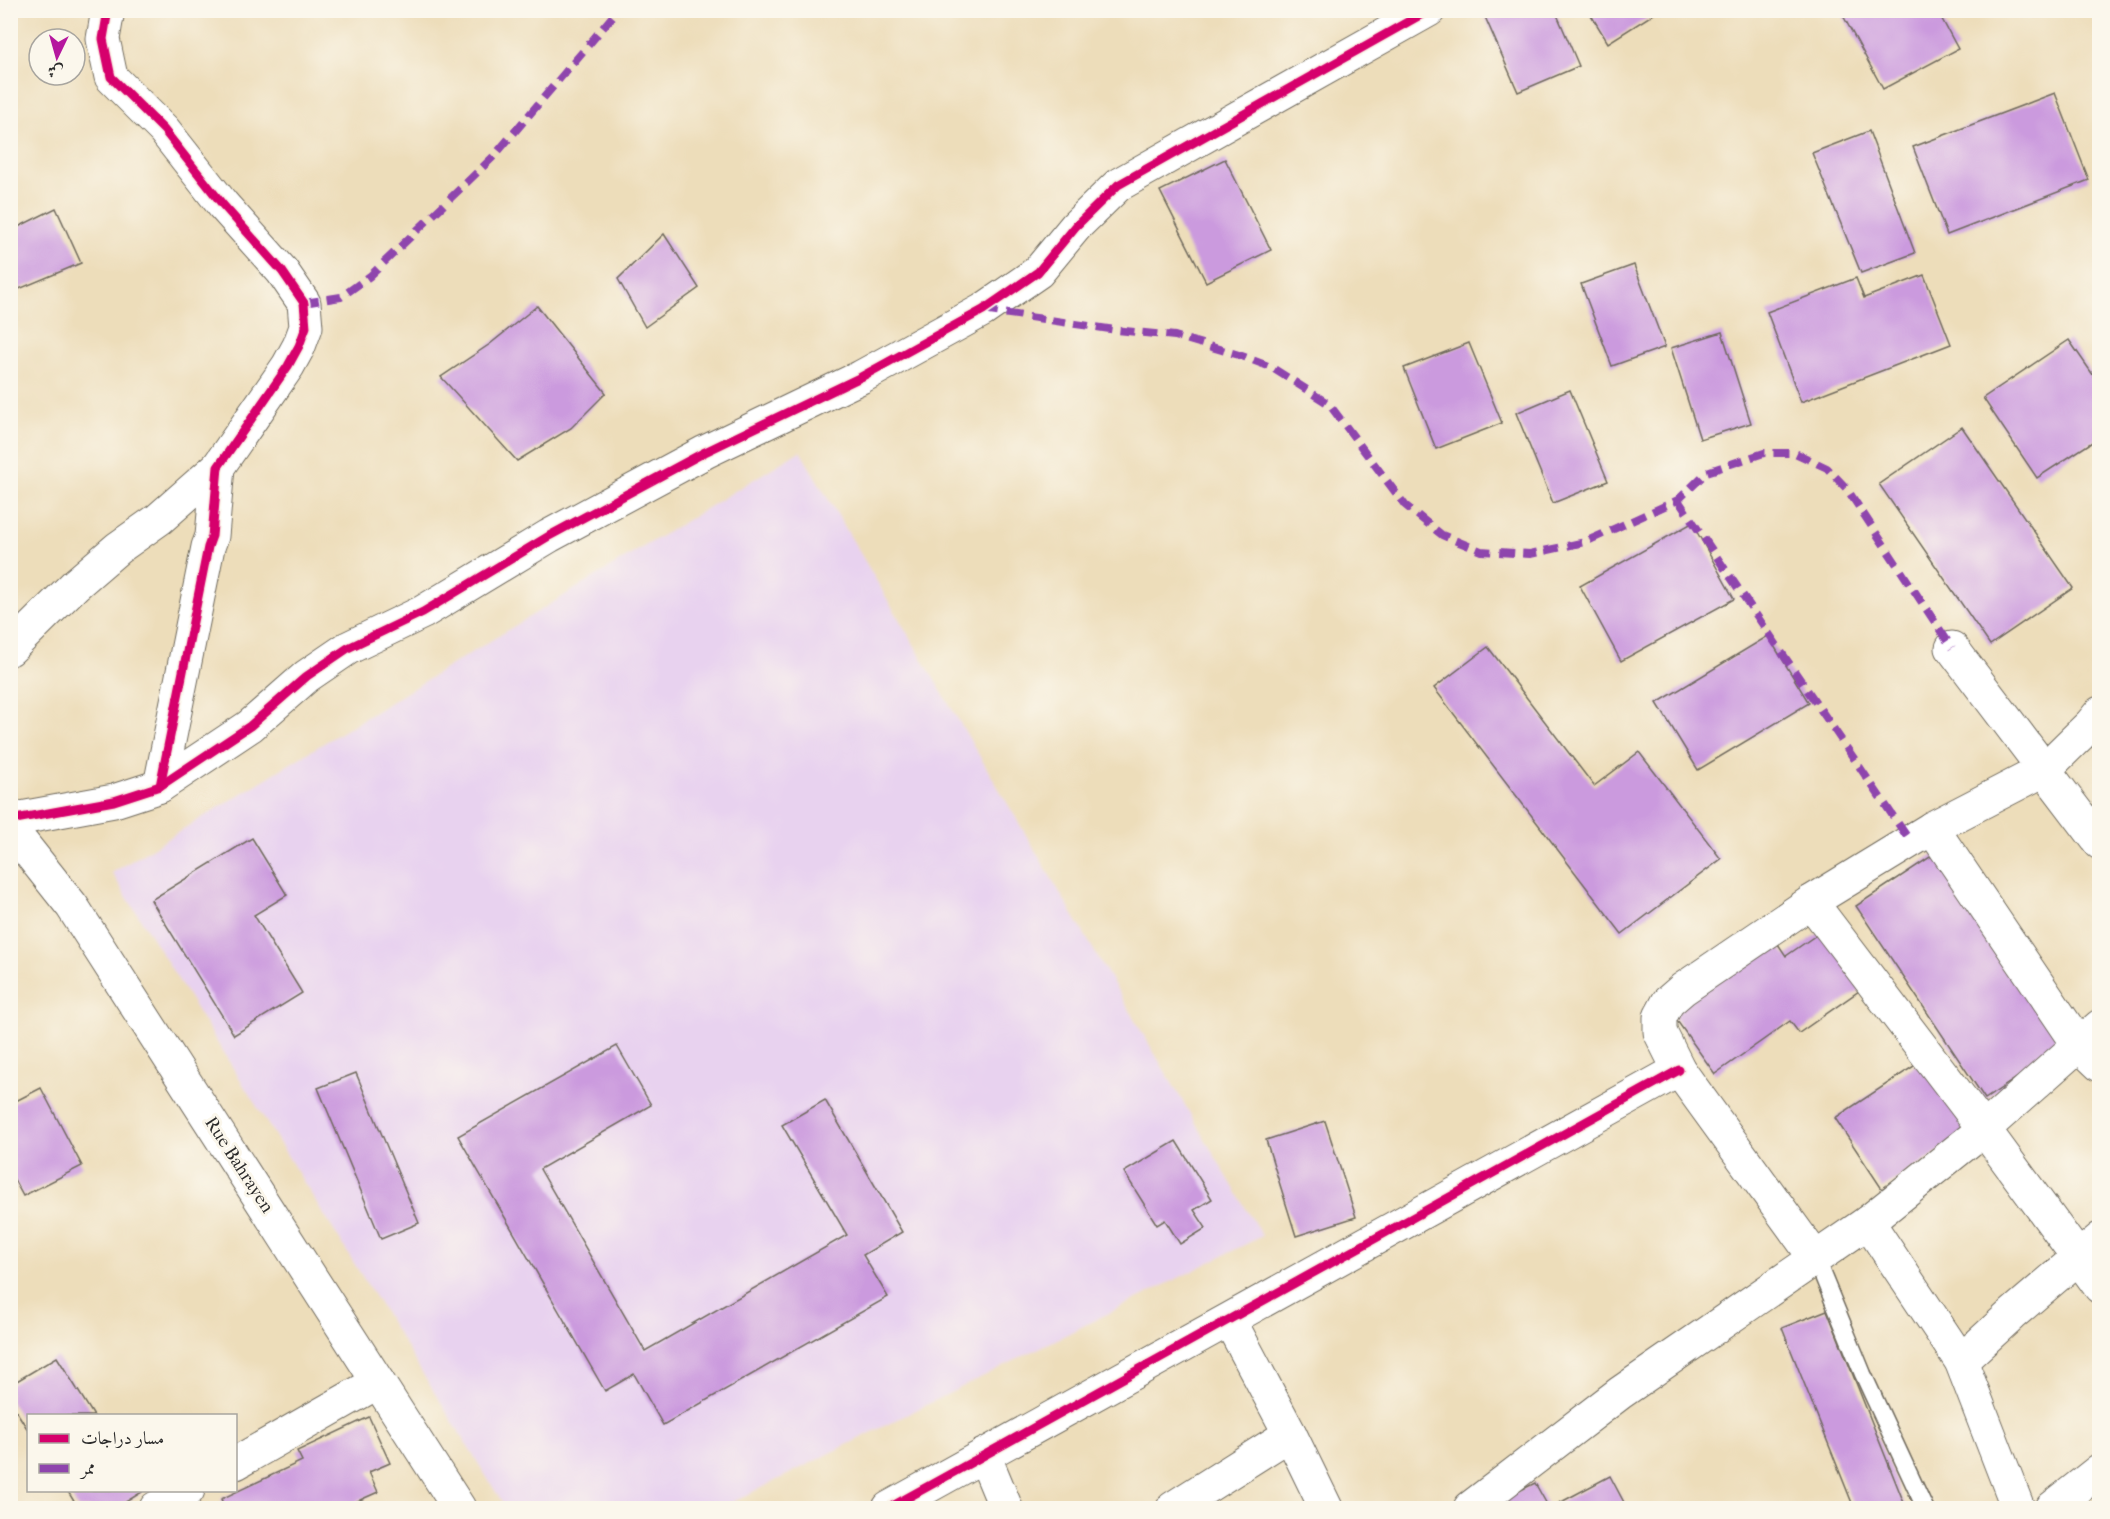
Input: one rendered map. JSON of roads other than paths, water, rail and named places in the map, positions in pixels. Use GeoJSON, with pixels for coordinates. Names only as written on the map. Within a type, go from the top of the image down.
{"type":"FeatureCollection","features":[{"type":"Feature","properties":{"kind":"street"},"geometry":{"type":"LineString","coordinates":[[10,649],[75,585],[118,548],[159,519],[218,467],[288,366],[306,327],[304,303],[282,271],[223,205],[164,130],[111,77],[103,39],[108,10]]}},
{"type":"Feature","properties":{"kind":"street"},"geometry":{"type":"LineString","coordinates":[[10,820],[114,801],[160,786],[250,726],[307,676],[348,648],[423,612],[549,536],[705,452],[861,377],[983,310],[1038,272],[1076,226],[1118,185],[1429,10]]}},
{"type":"Feature","properties":{"kind":"street"},"geometry":{"type":"LineString","coordinates":[[160,786],[212,536],[218,467]]}},
{"type":"Feature","properties":{"kind":"street"},"geometry":{"type":"LineString","coordinates":[[1952,648],[2100,843]]}},
{"type":"Feature","properties":{"kind":"street"},"geometry":{"type":"LineString","coordinates":[[1816,1259],[1679,1070],[1660,1032],[1660,1017],[1668,1002],[1683,989],[1811,902],[1932,828],[2043,770],[2100,713]]}},
{"type":"Feature","properties":{"kind":"street","name":"Rue Bahrayen"},"geometry":{"type":"LineString","coordinates":[[10,828],[72,906],[459,1509]]}},
{"type":"Feature","properties":{"kind":"street"},"geometry":{"type":"LineString","coordinates":[[1470,1509],[1620,1393],[1868,1222],[2093,1046],[1932,828]]}},
{"type":"Feature","properties":{"kind":"street"},"geometry":{"type":"LineString","coordinates":[[1811,902],[1984,1129],[2089,1248],[2100,1287]]}},
{"type":"Feature","properties":{"kind":"street"},"geometry":{"type":"LineString","coordinates":[[889,1509],[1679,1070]]}},
{"type":"Feature","properties":{"kind":"street"},"geometry":{"type":"LineString","coordinates":[[1868,1222],[1961,1361],[2018,1509]]}},
{"type":"Feature","properties":{"kind":"street"},"geometry":{"type":"LineString","coordinates":[[1961,1361],[2089,1248]]}},
{"type":"Feature","properties":{"kind":"street"},"geometry":{"type":"LineString","coordinates":[[1230,1321],[1290,1434],[1326,1509]]}},
{"type":"Feature","properties":{"kind":"street"},"geometry":{"type":"LineString","coordinates":[[237,1462],[378,1382]]}},
{"type":"Feature","properties":{"kind":"street"},"geometry":{"type":"LineString","coordinates":[[1173,1509],[1290,1434]]}},
{"type":"Feature","properties":{"kind":"street"},"geometry":{"type":"LineString","coordinates":[[984,1455],[1006,1509]]}},
{"type":"Feature","properties":{"kind":"street"},"geometry":{"type":"LineString","coordinates":[[2052,1509],[2100,1470]]}},
{"type":"Feature","properties":{"kind":"street"},"geometry":{"type":"LineString","coordinates":[[156,1509],[186,1492]]}},
{"type":"Feature","properties":{"kind":"lane"},"geometry":{"type":"LineString","coordinates":[[1816,1259],[1863,1374],[1925,1509]]}}]}
